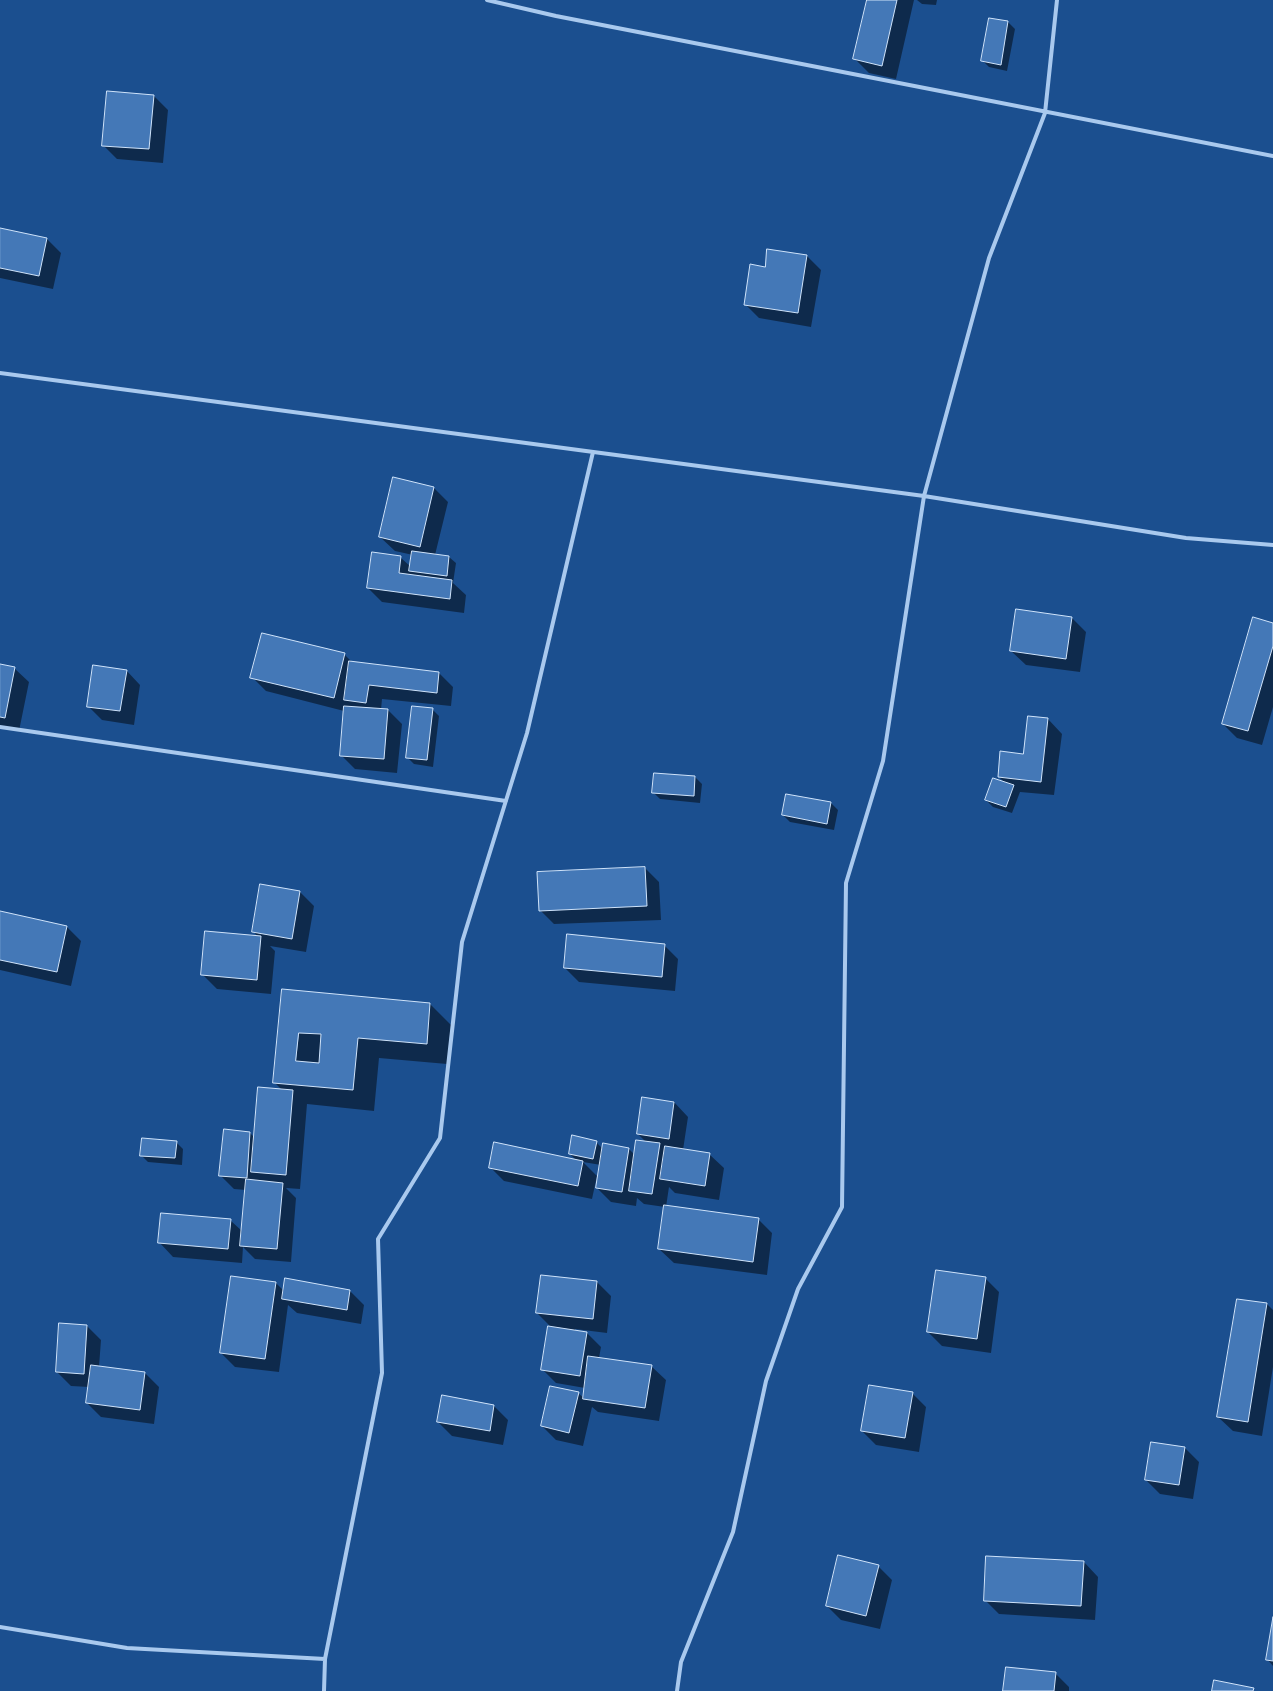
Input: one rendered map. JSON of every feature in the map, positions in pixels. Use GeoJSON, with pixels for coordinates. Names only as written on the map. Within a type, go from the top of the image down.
{"type":"FeatureCollection","features":[{"type":"Feature","properties":{"kind":"street"},"geometry":{"type":"LineString","coordinates":[[486,0],[556,16],[1045,113],[1273,156]]}},
{"type":"Feature","properties":{"kind":"street"},"geometry":{"type":"LineString","coordinates":[[677,1691],[681,1662],[733,1532],[766,1381],[798,1288],[842,1207],[846,883],[883,761],[924,496],[989,258],[1045,113],[1057,0]]}},
{"type":"Feature","properties":{"kind":"street"},"geometry":{"type":"LineString","coordinates":[[0,373],[924,496],[1186,538],[1273,545]]}},
{"type":"Feature","properties":{"kind":"street"},"geometry":{"type":"LineString","coordinates":[[324,1691],[325,1659],[382,1373],[378,1239],[440,1138],[462,942],[527,734],[593,452]]}},
{"type":"Feature","properties":{"kind":"street"},"geometry":{"type":"LineString","coordinates":[[0,727],[506,801]]}},
{"type":"Feature","properties":{"kind":"street"},"geometry":{"type":"LineString","coordinates":[[0,1627],[127,1648],[325,1659]]}},
{"type":"Feature","properties":{"kind":"building"},"geometry":{"type":"Polygon","coordinates":[[[867,0],[897,0],[882,66],[853,59],[867,0]]]}},
{"type":"Feature","properties":{"kind":"building"},"geometry":{"type":"Polygon","coordinates":[[[989,18],[1008,21],[1001,65],[981,61],[989,18]]]}},
{"type":"Feature","properties":{"kind":"building"},"geometry":{"type":"Polygon","coordinates":[[[107,91],[154,95],[149,149],[102,146],[107,91]]]}},
{"type":"Feature","properties":{"kind":"building"},"geometry":{"type":"Polygon","coordinates":[[[0,228],[47,238],[39,276],[0,268],[0,228]]]}},
{"type":"Feature","properties":{"kind":"building"},"geometry":{"type":"Polygon","coordinates":[[[767,249],[807,255],[798,313],[744,305],[750,264],[765,267],[767,249]]]}},
{"type":"Feature","properties":{"kind":"building"},"geometry":{"type":"Polygon","coordinates":[[[393,477],[434,487],[420,547],[379,537],[393,477]]]}},
{"type":"Feature","properties":{"kind":"building"},"geometry":{"type":"Polygon","coordinates":[[[412,551],[449,556],[447,576],[409,571],[412,551]]]}},
{"type":"Feature","properties":{"kind":"building"},"geometry":{"type":"Polygon","coordinates":[[[372,552],[401,556],[399,573],[452,580],[450,599],[367,588],[372,552]]]}},
{"type":"Feature","properties":{"kind":"building"},"geometry":{"type":"Polygon","coordinates":[[[1016,609],[1072,617],[1066,659],[1010,651],[1016,609]]]}},
{"type":"Feature","properties":{"kind":"building"},"geometry":{"type":"Polygon","coordinates":[[[1253,617],[1273,623],[1273,646],[1248,731],[1222,724],[1253,617]]]}},
{"type":"Feature","properties":{"kind":"building"},"geometry":{"type":"Polygon","coordinates":[[[262,633],[345,653],[334,698],[250,678],[262,633]]]}},
{"type":"Feature","properties":{"kind":"building"},"geometry":{"type":"Polygon","coordinates":[[[349,661],[439,672],[437,693],[369,685],[366,703],[344,700],[349,661]]]}},
{"type":"Feature","properties":{"kind":"building"},"geometry":{"type":"Polygon","coordinates":[[[0,664],[15,667],[5,718],[0,717],[0,664]]]}},
{"type":"Feature","properties":{"kind":"building"},"geometry":{"type":"Polygon","coordinates":[[[93,665],[127,670],[120,711],[87,707],[93,665]]]}},
{"type":"Feature","properties":{"kind":"building"},"geometry":{"type":"Polygon","coordinates":[[[344,706],[388,709],[384,759],[340,756],[344,706]]]}},
{"type":"Feature","properties":{"kind":"building"},"geometry":{"type":"Polygon","coordinates":[[[412,706],[433,708],[427,760],[406,758],[412,706]]]}},
{"type":"Feature","properties":{"kind":"building"},"geometry":{"type":"Polygon","coordinates":[[[1028,716],[1048,718],[1041,782],[998,777],[1000,751],[1023,754],[1028,716]]]}},
{"type":"Feature","properties":{"kind":"building"},"geometry":{"type":"Polygon","coordinates":[[[654,773],[695,776],[694,796],[652,793],[654,773]]]}},
{"type":"Feature","properties":{"kind":"building"},"geometry":{"type":"Polygon","coordinates":[[[993,778],[1014,785],[1006,807],[985,800],[993,778]]]}},
{"type":"Feature","properties":{"kind":"building"},"geometry":{"type":"Polygon","coordinates":[[[786,794],[831,802],[827,824],[782,815],[786,794]]]}},
{"type":"Feature","properties":{"kind":"building"},"geometry":{"type":"Polygon","coordinates":[[[645,867],[647,906],[539,911],[537,872],[645,867]]]}},
{"type":"Feature","properties":{"kind":"building"},"geometry":{"type":"Polygon","coordinates":[[[260,884],[300,891],[292,939],[252,932],[260,884]]]}},
{"type":"Feature","properties":{"kind":"building"},"geometry":{"type":"Polygon","coordinates":[[[0,911],[67,926],[57,972],[0,960],[0,911]]]}},
{"type":"Feature","properties":{"kind":"building"},"geometry":{"type":"Polygon","coordinates":[[[205,931],[261,936],[257,980],[201,975],[205,931]]]}},
{"type":"Feature","properties":{"kind":"building"},"geometry":{"type":"Polygon","coordinates":[[[567,934],[665,944],[662,977],[564,968],[567,934]]]}},
{"type":"Feature","properties":{"kind":"building"},"geometry":{"type":"Polygon","coordinates":[[[282,989],[430,1003],[427,1044],[358,1038],[353,1090],[273,1083],[282,989]],[[299,1033],[296,1061],[319,1063],[321,1034],[299,1033]]]}},
{"type":"Feature","properties":{"kind":"building"},"geometry":{"type":"Polygon","coordinates":[[[258,1087],[293,1090],[286,1175],[251,1172],[258,1087]]]}},
{"type":"Feature","properties":{"kind":"building"},"geometry":{"type":"Polygon","coordinates":[[[642,1097],[674,1102],[669,1139],[637,1134],[642,1097]]]}},
{"type":"Feature","properties":{"kind":"building"},"geometry":{"type":"Polygon","coordinates":[[[224,1129],[250,1132],[247,1178],[219,1176],[224,1129]]]}},
{"type":"Feature","properties":{"kind":"building"},"geometry":{"type":"Polygon","coordinates":[[[572,1135],[597,1141],[593,1159],[569,1154],[572,1135]]]}},
{"type":"Feature","properties":{"kind":"building"},"geometry":{"type":"Polygon","coordinates":[[[142,1138],[177,1141],[175,1158],[140,1156],[142,1138]]]}},
{"type":"Feature","properties":{"kind":"building"},"geometry":{"type":"Polygon","coordinates":[[[636,1140],[660,1143],[652,1194],[629,1191],[636,1140]]]}},
{"type":"Feature","properties":{"kind":"building"},"geometry":{"type":"Polygon","coordinates":[[[494,1142],[583,1161],[578,1186],[489,1168],[494,1142]]]}},
{"type":"Feature","properties":{"kind":"building"},"geometry":{"type":"Polygon","coordinates":[[[603,1143],[629,1148],[622,1192],[596,1188],[603,1143]]]}},
{"type":"Feature","properties":{"kind":"building"},"geometry":{"type":"Polygon","coordinates":[[[665,1146],[710,1153],[705,1186],[660,1179],[665,1146]]]}},
{"type":"Feature","properties":{"kind":"building"},"geometry":{"type":"Polygon","coordinates":[[[246,1179],[283,1183],[277,1249],[240,1246],[246,1179]]]}},
{"type":"Feature","properties":{"kind":"building"},"geometry":{"type":"Polygon","coordinates":[[[664,1205],[759,1218],[753,1262],[658,1249],[664,1205]]]}},
{"type":"Feature","properties":{"kind":"building"},"geometry":{"type":"Polygon","coordinates":[[[161,1213],[231,1219],[228,1249],[158,1243],[161,1213]]]}},
{"type":"Feature","properties":{"kind":"building"},"geometry":{"type":"Polygon","coordinates":[[[936,1270],[986,1277],[977,1339],[927,1332],[936,1270]]]}},
{"type":"Feature","properties":{"kind":"building"},"geometry":{"type":"Polygon","coordinates":[[[541,1275],[597,1281],[593,1319],[536,1313],[541,1275]]]}},
{"type":"Feature","properties":{"kind":"building"},"geometry":{"type":"Polygon","coordinates":[[[231,1276],[276,1282],[265,1359],[220,1353],[231,1276]]]}},
{"type":"Feature","properties":{"kind":"building"},"geometry":{"type":"Polygon","coordinates":[[[285,1278],[350,1290],[347,1310],[282,1299],[285,1278]]]}},
{"type":"Feature","properties":{"kind":"building"},"geometry":{"type":"Polygon","coordinates":[[[1237,1299],[1267,1303],[1248,1422],[1217,1417],[1237,1299]]]}},
{"type":"Feature","properties":{"kind":"building"},"geometry":{"type":"Polygon","coordinates":[[[59,1323],[87,1325],[84,1374],[56,1372],[59,1323]]]}},
{"type":"Feature","properties":{"kind":"building"},"geometry":{"type":"Polygon","coordinates":[[[548,1326],[587,1332],[580,1376],[541,1370],[548,1326]]]}},
{"type":"Feature","properties":{"kind":"building"},"geometry":{"type":"Polygon","coordinates":[[[588,1356],[652,1365],[645,1408],[583,1399],[588,1356]]]}},
{"type":"Feature","properties":{"kind":"building"},"geometry":{"type":"Polygon","coordinates":[[[91,1365],[145,1372],[140,1410],[86,1403],[91,1365]]]}},
{"type":"Feature","properties":{"kind":"building"},"geometry":{"type":"Polygon","coordinates":[[[869,1385],[913,1392],[905,1438],[861,1431],[869,1385]]]}},
{"type":"Feature","properties":{"kind":"building"},"geometry":{"type":"Polygon","coordinates":[[[550,1386],[579,1392],[569,1433],[541,1426],[550,1386]]]}},
{"type":"Feature","properties":{"kind":"building"},"geometry":{"type":"Polygon","coordinates":[[[442,1395],[494,1405],[490,1431],[437,1422],[442,1395]]]}},
{"type":"Feature","properties":{"kind":"building"},"geometry":{"type":"Polygon","coordinates":[[[1151,1442],[1185,1447],[1179,1485],[1145,1480],[1151,1442]]]}},
{"type":"Feature","properties":{"kind":"building"},"geometry":{"type":"Polygon","coordinates":[[[838,1555],[879,1565],[866,1616],[826,1606],[838,1555]]]}},
{"type":"Feature","properties":{"kind":"building"},"geometry":{"type":"Polygon","coordinates":[[[986,1556],[1084,1561],[1081,1606],[984,1601],[986,1556]]]}},
{"type":"Feature","properties":{"kind":"building"},"geometry":{"type":"Polygon","coordinates":[[[1273,1617],[1273,1661],[1266,1660],[1273,1617]]]}},
{"type":"Feature","properties":{"kind":"building"},"geometry":{"type":"Polygon","coordinates":[[[1006,1667],[1056,1672],[1054,1691],[1003,1691],[1006,1667]]]}},
{"type":"Feature","properties":{"kind":"building"},"geometry":{"type":"Polygon","coordinates":[[[1214,1680],[1254,1688],[1253,1691],[1212,1691],[1214,1680]]]}}]}
